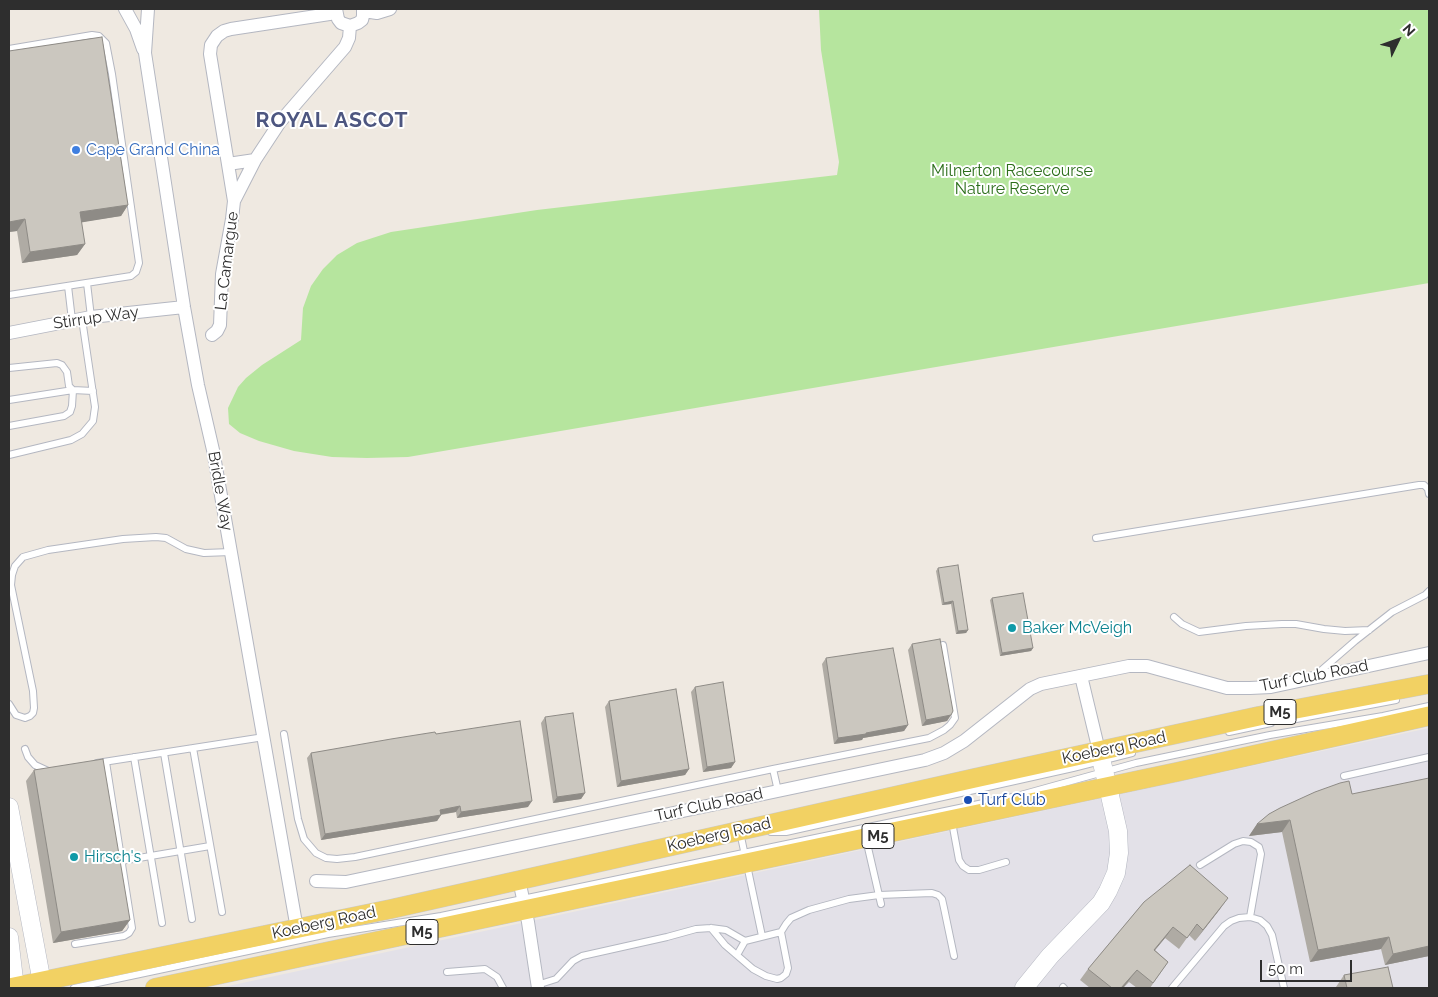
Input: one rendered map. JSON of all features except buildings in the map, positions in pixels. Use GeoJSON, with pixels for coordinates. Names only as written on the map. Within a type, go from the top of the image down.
{"type":"FeatureCollection","features":[{"type":"Feature","properties":{"kind":"main road","name":"Koeberg Road"},"geometry":{"type":"LineString","coordinates":[[154,988],[524,904],[745,858],[866,838],[952,820],[1259,716],[1429,684]]}},
{"type":"Feature","properties":{"kind":"main road","name":"Koeberg Road"},"geometry":{"type":"LineString","coordinates":[[13,988],[42,985],[740,831],[1103,768],[1429,716]]}},
{"type":"Feature","properties":{"kind":"main road"},"geometry":{"type":"LineString","coordinates":[[1024,988],[1050,956],[1096,909],[1105,897],[1116,873],[1119,852],[1118,831],[1103,768]]}},
{"type":"Feature","properties":{"kind":"main road"},"geometry":{"type":"LineString","coordinates":[[9,807],[42,985]]}},
{"type":"Feature","properties":{"kind":"main road"},"geometry":{"type":"LineString","coordinates":[[9,937],[13,988]]}},
{"type":"Feature","properties":{"kind":"street","name":"Bridle Way"},"geometry":{"type":"LineString","coordinates":[[125,9],[136,29],[145,53],[184,307],[198,385],[213,450],[297,929]]}},
{"type":"Feature","properties":{"kind":"street","name":"Bridle Way"},"geometry":{"type":"LineString","coordinates":[[145,53],[148,9]]}},
{"type":"Feature","properties":{"kind":"street"},"geometry":{"type":"LineString","coordinates":[[364,10],[376,13],[390,9]]}},
{"type":"Feature","properties":{"kind":"street","name":"La Camargue"},"geometry":{"type":"LineString","coordinates":[[212,335],[220,325],[222,274],[234,201],[255,160],[280,122],[341,53],[348,38],[350,26],[362,20],[364,10]]}},
{"type":"Feature","properties":{"kind":"street"},"geometry":{"type":"LineString","coordinates":[[234,201],[210,54],[211,45],[217,36],[231,29],[336,11],[341,23],[350,26]]}},
{"type":"Feature","properties":{"kind":"street"},"geometry":{"type":"LineString","coordinates":[[228,164],[255,160]]}},
{"type":"Feature","properties":{"kind":"street","name":"Stirrup Way"},"geometry":{"type":"LineString","coordinates":[[9,333],[82,319],[184,307]]}},
{"type":"Feature","properties":{"kind":"street","name":"Turf Club Road"},"geometry":{"type":"LineString","coordinates":[[316,881],[346,882],[925,760],[944,753],[964,741],[1030,689],[1041,684],[1129,666],[1147,666],[1228,688],[1271,687],[1429,653]]}},
{"type":"Feature","properties":{"kind":"street"},"geometry":{"type":"LineString","coordinates":[[1082,676],[1103,768]]}},
{"type":"Feature","properties":{"kind":"street"},"geometry":{"type":"LineString","coordinates":[[519,880],[538,986]]}},
{"type":"Feature","properties":{"kind":"lane"},"geometry":{"type":"LineString","coordinates":[[9,48],[92,35],[99,36],[106,43],[139,264],[136,272],[131,276],[9,295]]}},
{"type":"Feature","properties":{"kind":"lane"},"geometry":{"type":"LineString","coordinates":[[82,319],[87,283]]}},
{"type":"Feature","properties":{"kind":"lane"},"geometry":{"type":"LineString","coordinates":[[9,455],[71,440],[82,434],[93,421],[95,406],[82,319],[68,286]]}},
{"type":"Feature","properties":{"kind":"lane"},"geometry":{"type":"LineString","coordinates":[[9,368],[57,363],[62,365],[67,372],[69,386],[73,390],[70,412],[64,416],[9,426]]}},
{"type":"Feature","properties":{"kind":"lane"},"geometry":{"type":"LineString","coordinates":[[9,400],[73,390],[93,390]]}},
{"type":"Feature","properties":{"kind":"lane"},"geometry":{"type":"LineString","coordinates":[[1096,538],[1419,485],[1424,485],[1428,489],[1429,494]]}},
{"type":"Feature","properties":{"kind":"lane"},"geometry":{"type":"LineString","coordinates":[[9,704],[16,715],[25,718],[30,716],[34,708],[33,691],[11,585],[15,566],[23,557],[48,550],[123,539],[156,537],[166,538],[186,548],[204,553],[231,552]]}},
{"type":"Feature","properties":{"kind":"lane"},"geometry":{"type":"LineString","coordinates":[[1312,678],[1392,612],[1429,591]]}},
{"type":"Feature","properties":{"kind":"lane"},"geometry":{"type":"LineString","coordinates":[[1174,617],[1182,624],[1199,632],[1282,624],[1296,624],[1346,631],[1369,630]]}},
{"type":"Feature","properties":{"kind":"lane"},"geometry":{"type":"LineString","coordinates":[[284,734],[298,819],[304,839],[316,853],[326,858],[337,860],[929,738],[944,730],[955,718],[944,645]]}},
{"type":"Feature","properties":{"kind":"lane"},"geometry":{"type":"LineString","coordinates":[[1287,720],[1400,699]]}},
{"type":"Feature","properties":{"kind":"lane"},"geometry":{"type":"LineString","coordinates":[[1103,768],[1429,706]]}},
{"type":"Feature","properties":{"kind":"lane"},"geometry":{"type":"LineString","coordinates":[[1220,734],[1278,722]]}},
{"type":"Feature","properties":{"kind":"lane"},"geometry":{"type":"LineString","coordinates":[[89,764],[264,737]]}},
{"type":"Feature","properties":{"kind":"lane"},"geometry":{"type":"LineString","coordinates":[[193,748],[222,912]]}},
{"type":"Feature","properties":{"kind":"lane"},"geometry":{"type":"LineString","coordinates":[[25,749],[28,757],[35,765],[46,771],[55,770]]}},
{"type":"Feature","properties":{"kind":"lane"},"geometry":{"type":"LineString","coordinates":[[745,858],[1017,796],[1103,768],[1143,750]]}},
{"type":"Feature","properties":{"kind":"lane"},"geometry":{"type":"LineString","coordinates":[[164,753],[192,918]]}},
{"type":"Feature","properties":{"kind":"lane"},"geometry":{"type":"LineString","coordinates":[[134,757],[162,923]]}},
{"type":"Feature","properties":{"kind":"lane"},"geometry":{"type":"LineString","coordinates":[[1344,776],[1429,757]]}},
{"type":"Feature","properties":{"kind":"lane"},"geometry":{"type":"LineString","coordinates":[[75,944],[124,936],[131,931],[106,762]]}},
{"type":"Feature","properties":{"kind":"lane"},"geometry":{"type":"LineString","coordinates":[[772,769],[778,790]]}},
{"type":"Feature","properties":{"kind":"lane"},"geometry":{"type":"LineString","coordinates":[[952,820],[959,860],[963,866],[969,870],[979,870],[1006,862]]}},
{"type":"Feature","properties":{"kind":"lane"},"geometry":{"type":"LineString","coordinates":[[740,831],[762,936]]}},
{"type":"Feature","properties":{"kind":"lane"},"geometry":{"type":"LineString","coordinates":[[866,838],[881,904]]}},
{"type":"Feature","properties":{"kind":"lane"},"geometry":{"type":"LineString","coordinates":[[1200,865],[1234,844],[1243,841],[1251,842],[1259,847],[1260,854],[1250,917]]}},
{"type":"Feature","properties":{"kind":"lane"},"geometry":{"type":"LineString","coordinates":[[122,862],[210,846]]}},
{"type":"Feature","properties":{"kind":"lane"},"geometry":{"type":"LineString","coordinates":[[711,928],[725,944],[753,969],[777,979],[786,974],[788,968],[781,932],[791,918],[809,910],[849,899],[879,895],[932,893],[942,899],[954,956]]}},
{"type":"Feature","properties":{"kind":"lane"},"geometry":{"type":"LineString","coordinates":[[74,988],[328,934],[524,904]]}},
{"type":"Feature","properties":{"kind":"lane"},"geometry":{"type":"LineString","coordinates":[[1172,988],[1224,926],[1239,918],[1250,917],[1260,920],[1267,926],[1272,935],[1284,988]]}},
{"type":"Feature","properties":{"kind":"lane"},"geometry":{"type":"LineString","coordinates":[[538,986],[556,979],[565,967],[582,956],[696,929],[726,930],[745,940],[781,932]]}},
{"type":"Feature","properties":{"kind":"lane"},"geometry":{"type":"LineString","coordinates":[[737,955],[745,940]]}},
{"type":"Feature","properties":{"kind":"lane"},"geometry":{"type":"LineString","coordinates":[[447,972],[485,969],[497,977],[503,988]]}},
{"type":"Feature","properties":{"kind":"shaded area"},"geometry":{"type":"Polygon","coordinates":[[[1429,728],[1429,988],[219,988],[1429,728]]]}},
{"type":"Feature","properties":{"kind":"green space","name":"Milnerton Racecourse Nature Reserve"},"geometry":{"type":"Polygon","coordinates":[[[819,9],[1429,9],[1429,283],[408,457],[332,457],[294,451],[259,441],[240,433],[229,424],[228,408],[238,387],[262,365],[301,340],[303,308],[311,286],[323,269],[337,255],[357,243],[391,232],[537,210],[837,175],[839,162],[821,50],[819,9]]]}},
{"type":"Feature","properties":{"kind":"place","name":"Cape Grand China"},"geometry":{"type":"Point","coordinates":[76,150]}},
{"type":"Feature","properties":{"kind":"place","name":"Baker McVeigh"},"geometry":{"type":"Point","coordinates":[1012,628]}},
{"type":"Feature","properties":{"kind":"place","name":"Turf Club"},"geometry":{"type":"Point","coordinates":[968,800]}},
{"type":"Feature","properties":{"kind":"place","name":"Hirsch's"},"geometry":{"type":"Point","coordinates":[74,857]}},
{"type":"Feature","properties":{"kind":"district","name":"ROYAL ASCOT"},"geometry":{"type":"Point","coordinates":[332,121]}}]}
